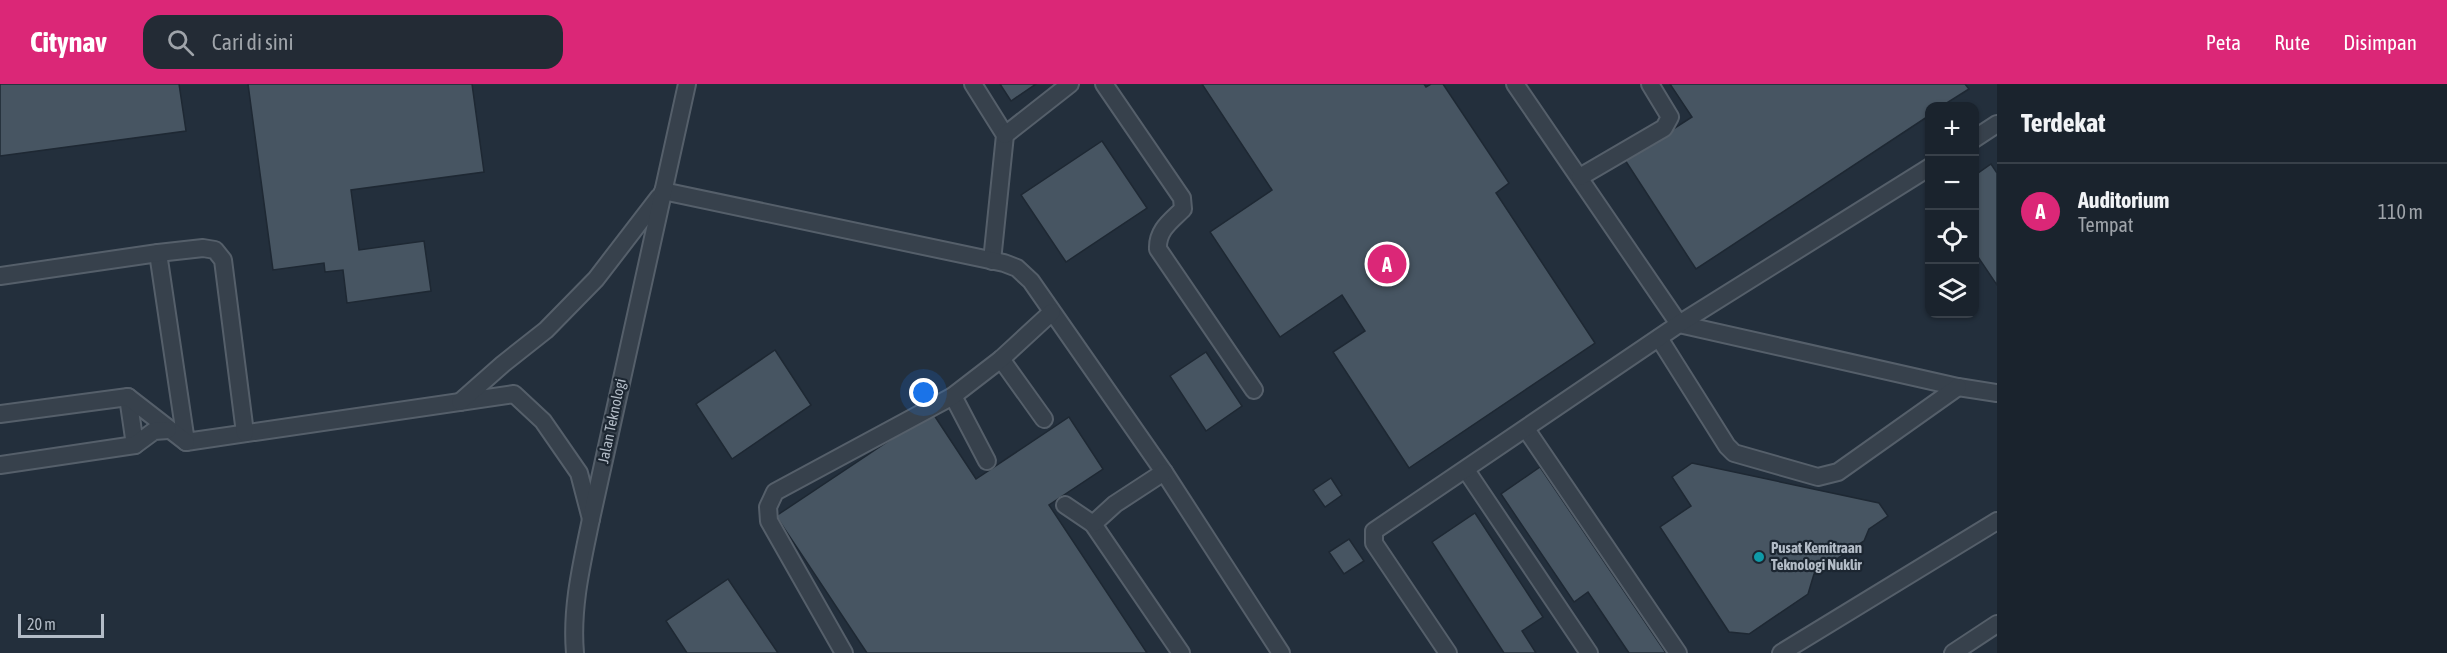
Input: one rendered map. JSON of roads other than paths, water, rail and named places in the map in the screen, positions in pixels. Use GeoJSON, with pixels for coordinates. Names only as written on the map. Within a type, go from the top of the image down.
{"type":"FeatureCollection","features":[{"type":"Feature","properties":{"kind":"lane","name":"Jalan Teknologi"},"geometry":{"type":"LineString","coordinates":[[575,653],[573,629],[578,587],[591,519],[687,84]]}},
{"type":"Feature","properties":{"kind":"lane"},"geometry":{"type":"LineString","coordinates":[[972,84],[1005,135],[992,261]]}},
{"type":"Feature","properties":{"kind":"lane"},"geometry":{"type":"LineString","coordinates":[[1005,135],[1070,84]]}},
{"type":"Feature","properties":{"kind":"lane"},"geometry":{"type":"LineString","coordinates":[[1104,84],[1182,198],[1183,209],[1163,229],[1158,238],[1158,249],[1254,390]]}},
{"type":"Feature","properties":{"kind":"lane"},"geometry":{"type":"LineString","coordinates":[[1580,177],[1664,128],[1670,117],[1650,84]]}},
{"type":"Feature","properties":{"kind":"lane"},"geometry":{"type":"LineString","coordinates":[[1517,85],[1679,324],[1958,387],[1997,393]]}},
{"type":"Feature","properties":{"kind":"lane"},"geometry":{"type":"LineString","coordinates":[[1979,136],[1997,124]]}},
{"type":"Feature","properties":{"kind":"lane"},"geometry":{"type":"LineString","coordinates":[[1448,653],[1374,543],[1374,531],[1679,324],[1925,170]]}},
{"type":"Feature","properties":{"kind":"lane"},"geometry":{"type":"LineString","coordinates":[[460,402],[546,330],[596,279],[663,191],[1017,268],[1031,281],[1164,472],[1281,653]]}},
{"type":"Feature","properties":{"kind":"lane"},"geometry":{"type":"LineString","coordinates":[[0,276],[158,253],[203,248],[215,250],[223,260],[245,433]]}},
{"type":"Feature","properties":{"kind":"lane"},"geometry":{"type":"LineString","coordinates":[[158,253],[186,442]]}},
{"type":"Feature","properties":{"kind":"lane"},"geometry":{"type":"LineString","coordinates":[[844,653],[769,521],[768,507],[775,492],[952,396],[1001,359],[1052,312]]}},
{"type":"Feature","properties":{"kind":"lane"},"geometry":{"type":"LineString","coordinates":[[1659,338],[1727,446],[1734,453],[1818,477],[1838,472],[1958,387]]}},
{"type":"Feature","properties":{"kind":"lane"},"geometry":{"type":"LineString","coordinates":[[1001,359],[1044,419]]}},
{"type":"Feature","properties":{"kind":"lane"},"geometry":{"type":"LineString","coordinates":[[0,414],[128,397],[186,442],[514,394],[543,421],[579,473],[591,519]]}},
{"type":"Feature","properties":{"kind":"lane"},"geometry":{"type":"LineString","coordinates":[[952,396],[987,461]]}},
{"type":"Feature","properties":{"kind":"lane"},"geometry":{"type":"LineString","coordinates":[[128,397],[135,446]]}},
{"type":"Feature","properties":{"kind":"lane"},"geometry":{"type":"LineString","coordinates":[[1526,429],[1678,653]]}},
{"type":"Feature","properties":{"kind":"lane"},"geometry":{"type":"LineString","coordinates":[[0,465],[135,446],[154,431],[168,430]]}},
{"type":"Feature","properties":{"kind":"lane"},"geometry":{"type":"LineString","coordinates":[[1466,470],[1589,653]]}},
{"type":"Feature","properties":{"kind":"lane"},"geometry":{"type":"LineString","coordinates":[[1093,524],[1115,504],[1164,472]]}},
{"type":"Feature","properties":{"kind":"lane"},"geometry":{"type":"LineString","coordinates":[[1065,505],[1093,524],[1182,653]]}},
{"type":"Feature","properties":{"kind":"lane"},"geometry":{"type":"LineString","coordinates":[[1781,653],[1997,521]]}},
{"type":"Feature","properties":{"kind":"lane"},"geometry":{"type":"LineString","coordinates":[[1953,653],[1997,624]]}},
{"type":"Feature","properties":{"kind":"place","name":"Auditorium"},"geometry":{"type":"Point","coordinates":[1387,264]}},
{"type":"Feature","properties":{"kind":"place","name":"Pusat Kemitraan Teknologi Nuklir"},"geometry":{"type":"Point","coordinates":[1759,557]}}]}
